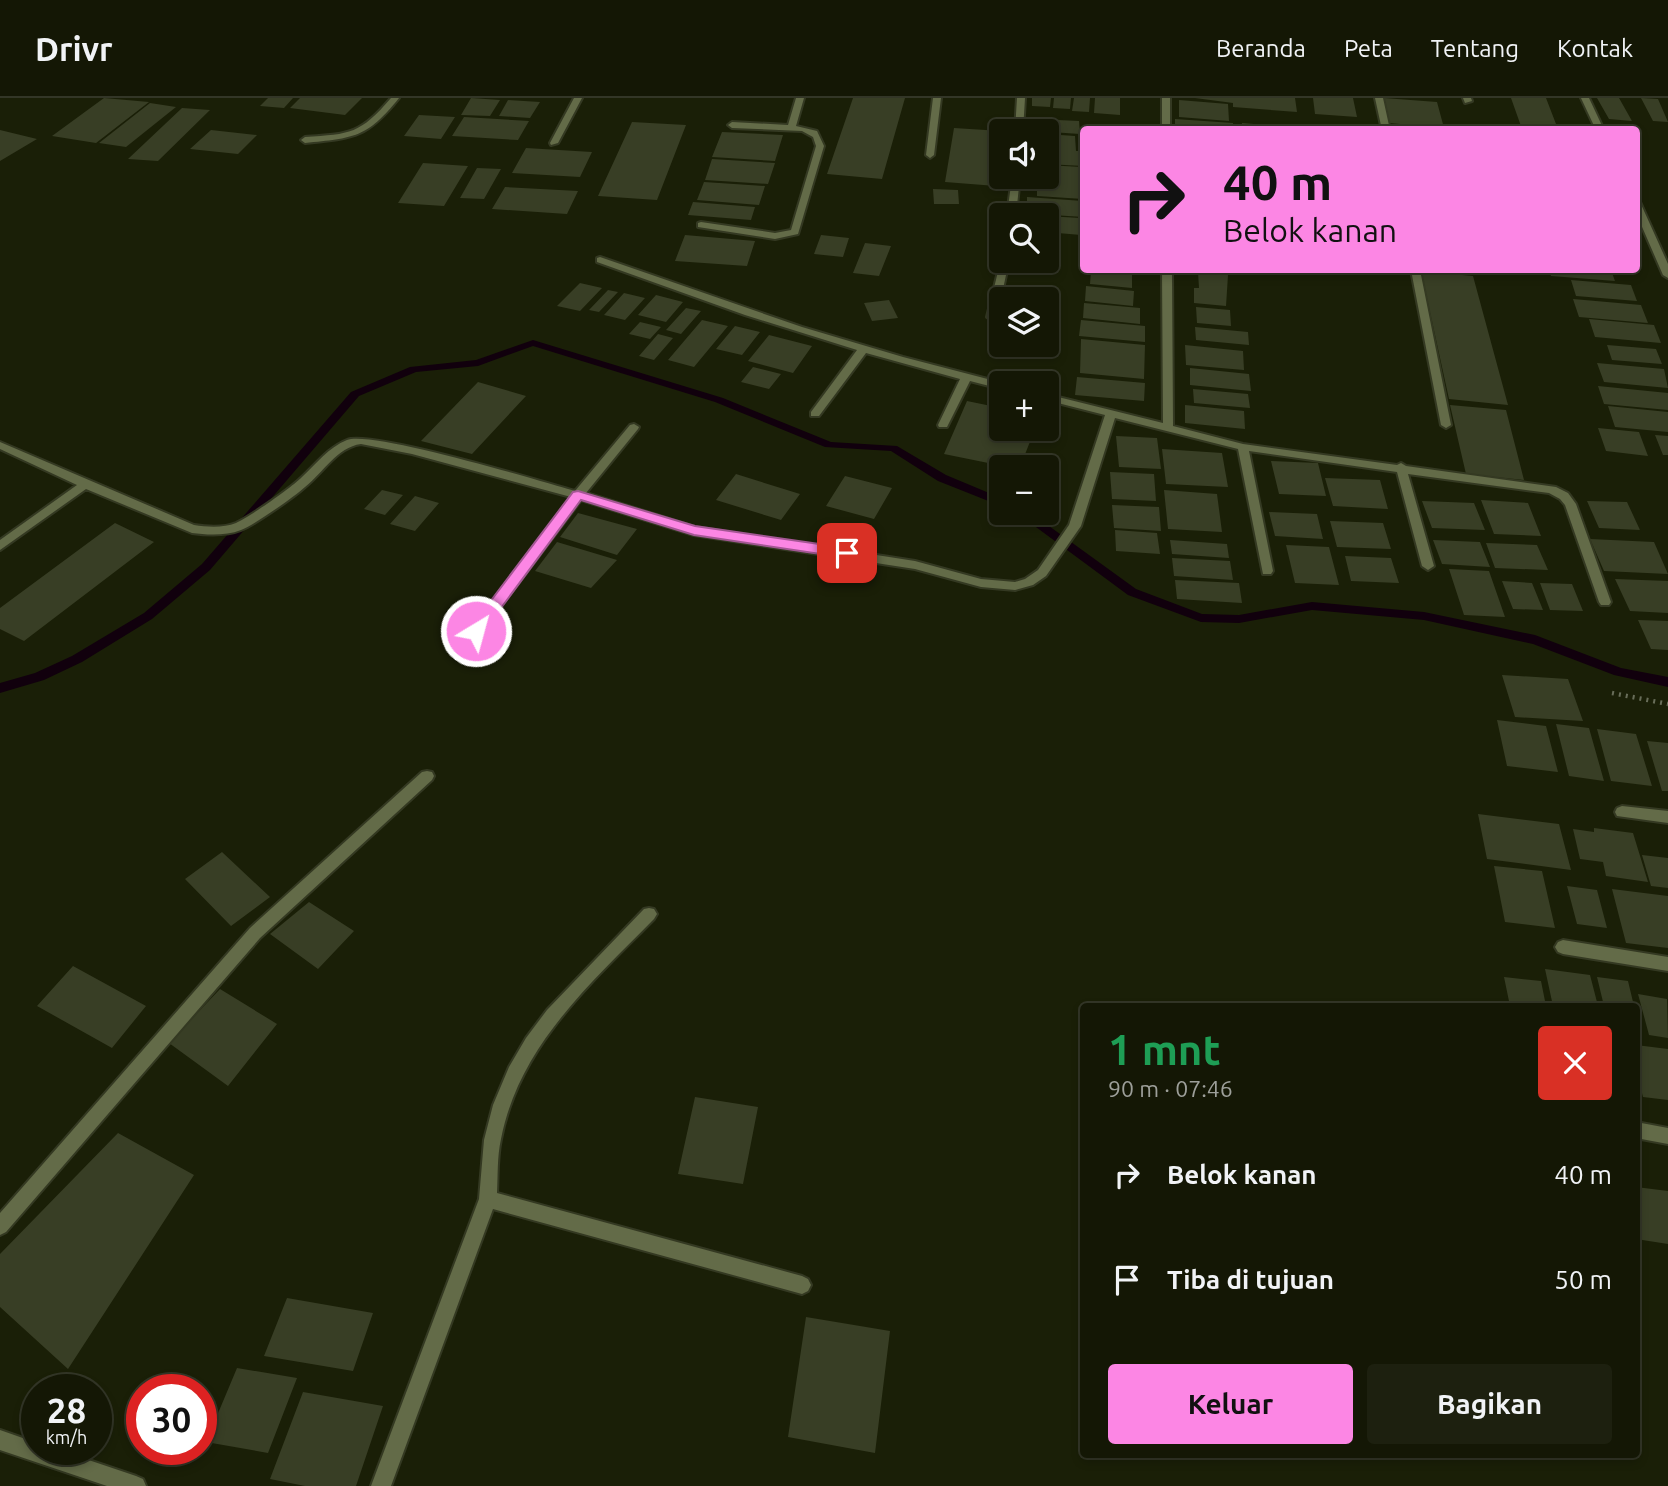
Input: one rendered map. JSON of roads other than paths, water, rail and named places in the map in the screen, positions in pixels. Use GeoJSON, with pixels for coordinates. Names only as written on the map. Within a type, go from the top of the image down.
{"type":"FeatureCollection","features":[{"type":"Feature","properties":{"kind":"street"},"geometry":{"type":"LineString","coordinates":[[305,140],[360,133],[372,126],[395,98]]}},
{"type":"Feature","properties":{"kind":"street"},"geometry":{"type":"LineString","coordinates":[[554,143],[578,98]]}},
{"type":"Feature","properties":{"kind":"street"},"geometry":{"type":"LineString","coordinates":[[791,128],[800,98]]}},
{"type":"Feature","properties":{"kind":"street"},"geometry":{"type":"LineString","coordinates":[[930,155],[937,98]]}},
{"type":"Feature","properties":{"kind":"street"},"geometry":{"type":"LineString","coordinates":[[1020,119],[1021,98]]}},
{"type":"Feature","properties":{"kind":"street"},"geometry":{"type":"LineString","coordinates":[[1166,98],[1166,126]]}},
{"type":"Feature","properties":{"kind":"street"},"geometry":{"type":"LineString","coordinates":[[1380,98],[1385,126]]}},
{"type":"Feature","properties":{"kind":"street"},"geometry":{"type":"LineString","coordinates":[[1585,98],[1598,126]]}},
{"type":"Feature","properties":{"kind":"street"},"geometry":{"type":"LineString","coordinates":[[701,225],[775,236],[795,232],[820,146],[819,136],[814,131],[791,128],[732,125]]}},
{"type":"Feature","properties":{"kind":"street"},"geometry":{"type":"LineString","coordinates":[[1640,211],[1668,275]]}},
{"type":"Feature","properties":{"kind":"street"},"geometry":{"type":"LineString","coordinates":[[600,260],[732,309],[863,350],[989,383]]}},
{"type":"Feature","properties":{"kind":"street"},"geometry":{"type":"LineString","coordinates":[[1167,273],[1168,429]]}},
{"type":"Feature","properties":{"kind":"street"},"geometry":{"type":"LineString","coordinates":[[1416,273],[1446,425]]}},
{"type":"Feature","properties":{"kind":"street"},"geometry":{"type":"LineString","coordinates":[[815,414],[863,350]]}},
{"type":"Feature","properties":{"kind":"street"},"geometry":{"type":"LineString","coordinates":[[943,425],[966,378]]}},
{"type":"Feature","properties":{"kind":"street"},"geometry":{"type":"LineString","coordinates":[[1059,400],[1243,447],[1552,490],[1564,496],[1570,504],[1605,602]]}},
{"type":"Feature","properties":{"kind":"street"},"geometry":{"type":"LineString","coordinates":[[0,445],[192,529],[221,530],[238,527],[301,485],[337,450],[351,442],[361,441],[412,451],[578,495],[694,531],[915,565],[981,583],[1015,586],[1029,582],[1042,573],[1074,526],[1111,413]]}},
{"type":"Feature","properties":{"kind":"street"},"geometry":{"type":"LineString","coordinates":[[476,631],[578,495],[634,427]]}},
{"type":"Feature","properties":{"kind":"street"},"geometry":{"type":"LineString","coordinates":[[1243,447],[1267,572]]}},
{"type":"Feature","properties":{"kind":"street"},"geometry":{"type":"LineString","coordinates":[[1401,467],[1428,566]]}},
{"type":"Feature","properties":{"kind":"street"},"geometry":{"type":"LineString","coordinates":[[0,546],[85,484]]}},
{"type":"Feature","properties":{"kind":"street"},"geometry":{"type":"LineString","coordinates":[[0,1226],[255,933],[427,776]]}},
{"type":"Feature","properties":{"kind":"street"},"geometry":{"type":"LineString","coordinates":[[1622,813],[1668,817]]}},
{"type":"Feature","properties":{"kind":"street"},"geometry":{"type":"LineString","coordinates":[[381,1486],[488,1199],[492,1140],[506,1094],[526,1050],[550,1017],[649,914]]}},
{"type":"Feature","properties":{"kind":"street"},"geometry":{"type":"LineString","coordinates":[[1563,947],[1668,964]]}},
{"type":"Feature","properties":{"kind":"street"},"geometry":{"type":"LineString","coordinates":[[1640,1131],[1668,1136]]}},
{"type":"Feature","properties":{"kind":"street"},"geometry":{"type":"LineString","coordinates":[[488,1199],[802,1285]]}},
{"type":"Feature","properties":{"kind":"street"},"geometry":{"type":"LineString","coordinates":[[0,1440],[136,1486]]}},
{"type":"Feature","properties":{"kind":"waterway"},"geometry":{"type":"LineString","coordinates":[[0,688],[39,677],[77,659],[148,616],[206,567],[355,394],[414,369],[478,363],[533,343],[719,400],[829,445],[893,448],[942,478],[989,497]]}},
{"type":"Feature","properties":{"kind":"waterway"},"geometry":{"type":"LineString","coordinates":[[1040,525],[1132,592],[1201,618],[1239,619],[1312,606],[1424,616],[1535,640],[1619,672],[1668,682]]}}]}
